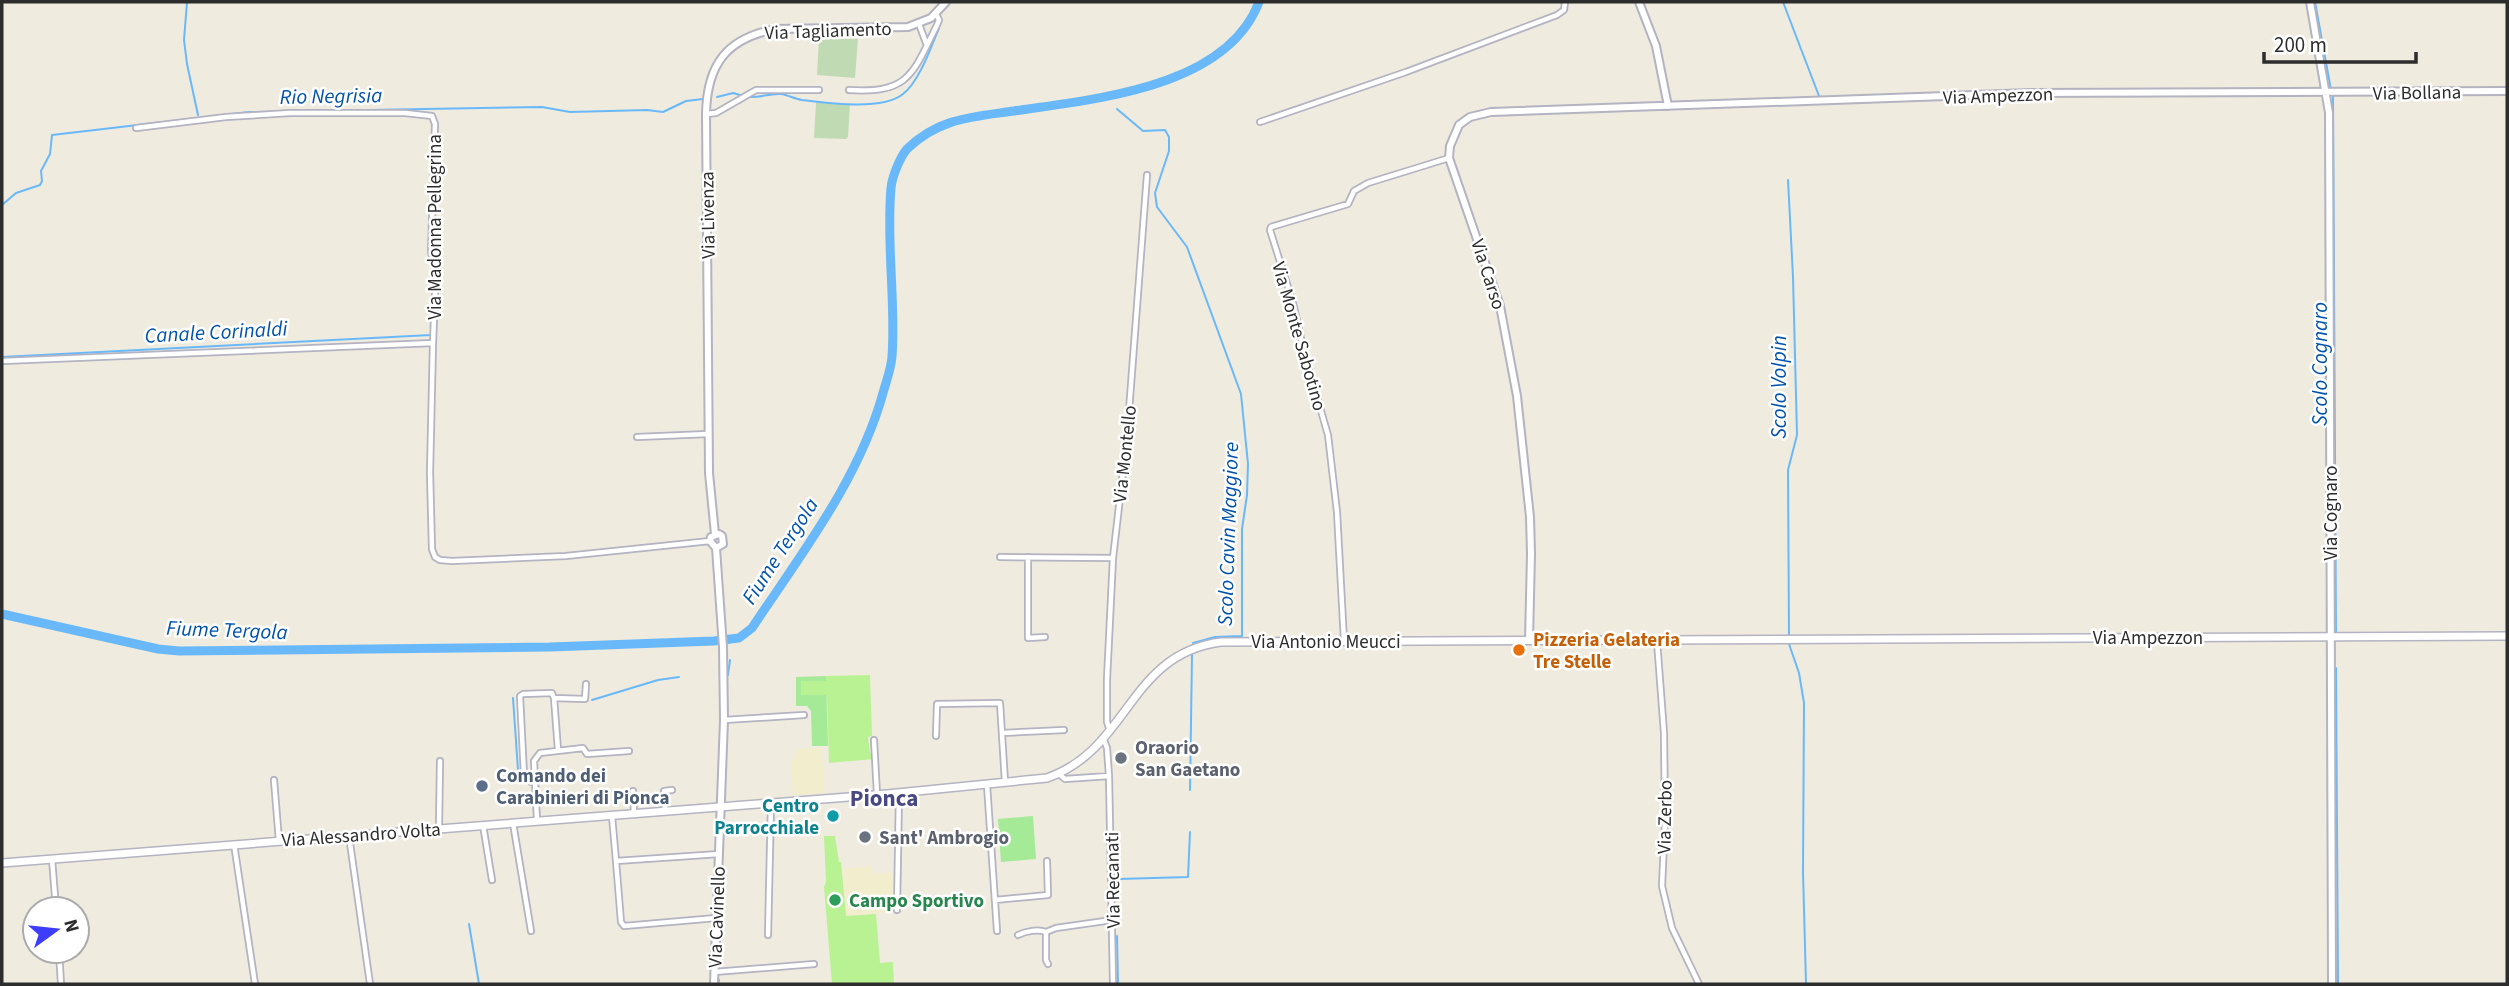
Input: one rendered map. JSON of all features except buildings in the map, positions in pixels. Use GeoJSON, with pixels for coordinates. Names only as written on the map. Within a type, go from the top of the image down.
{"type":"FeatureCollection","features":[{"type":"Feature","properties":{"kind":"main road","name":"Via Ampezzon"},"geometry":{"type":"LineString","coordinates":[[1789,640],[2507,636]]}},
{"type":"Feature","properties":{"kind":"main road","name":"Via Antonio Meucci"},"geometry":{"type":"LineString","coordinates":[[720,807],[1047,778],[1083,760],[1104,740],[1155,672],[1173,658],[1195,648],[1222,642],[1789,640]]}},
{"type":"Feature","properties":{"kind":"main road","name":"Via Alessandro Volta"},"geometry":{"type":"LineString","coordinates":[[2,863],[720,807]]}},
{"type":"Feature","properties":{"kind":"street","name":"Via Tagliamento"},"geometry":{"type":"LineString","coordinates":[[706,114],[708,88],[720,60],[734,44],[756,33],[776,29],[908,27],[936,14],[946,2]]}},
{"type":"Feature","properties":{"kind":"street"},"geometry":{"type":"LineString","coordinates":[[1260,122],[1406,72],[1557,15],[1564,10],[1565,2]]}},
{"type":"Feature","properties":{"kind":"street"},"geometry":{"type":"LineString","coordinates":[[1449,158],[1450,146],[1459,125],[1470,117],[1503,111],[1668,106],[1656,46],[1639,2]]}},
{"type":"Feature","properties":{"kind":"street","name":"Via Cognaro"},"geometry":{"type":"LineString","coordinates":[[2310,2],[2327,94],[2332,984]]}},
{"type":"Feature","properties":{"kind":"street"},"geometry":{"type":"LineString","coordinates":[[849,90],[878,91],[900,84],[916,68],[939,20],[936,14]]}},
{"type":"Feature","properties":{"kind":"street","name":"Via Tagliamento"},"geometry":{"type":"LineString","coordinates":[[919,24],[926,39],[926,48]]}},
{"type":"Feature","properties":{"kind":"street"},"geometry":{"type":"LineString","coordinates":[[706,114],[716,113],[757,90],[819,90]]}},
{"type":"Feature","properties":{"kind":"street","name":"Via Bollana"},"geometry":{"type":"LineString","coordinates":[[2327,94],[2507,91]]}},
{"type":"Feature","properties":{"kind":"street","name":"Via Ampezzon"},"geometry":{"type":"LineString","coordinates":[[1668,106],[2030,93],[2327,94]]}},
{"type":"Feature","properties":{"kind":"street","name":"Via Madonna Pellegrina"},"geometry":{"type":"LineString","coordinates":[[136,128],[226,117],[290,113],[405,113],[432,116],[435,124],[431,251],[436,271],[430,472],[432,549],[435,557],[452,561],[566,556],[710,541]]}},
{"type":"Feature","properties":{"kind":"street","name":"Via Livenza"},"geometry":{"type":"LineString","coordinates":[[706,114],[709,473],[715,534],[722,536],[724,540],[720,547],[716,548],[723,647],[724,720],[720,807]]}},
{"type":"Feature","properties":{"kind":"street","name":"Via Carso"},"geometry":{"type":"LineString","coordinates":[[1449,158],[1500,306],[1517,396],[1530,517],[1529,640]]}},
{"type":"Feature","properties":{"kind":"street","name":"Via Monte Sabotino"},"geometry":{"type":"LineString","coordinates":[[1345,641],[1337,512],[1328,435],[1293,303],[1270,230],[1271,227],[1348,204],[1354,191],[1368,183],[1449,158]]}},
{"type":"Feature","properties":{"kind":"street","name":"Via Montello"},"geometry":{"type":"LineString","coordinates":[[1111,731],[1107,722],[1107,678],[1113,558],[1127,437],[1147,175]]}},
{"type":"Feature","properties":{"kind":"street","name":"Via Madonna Pellegrina"},"geometry":{"type":"LineString","coordinates":[[2,361],[433,343]]}},
{"type":"Feature","properties":{"kind":"street"},"geometry":{"type":"LineString","coordinates":[[637,437],[709,434]]}},
{"type":"Feature","properties":{"kind":"street"},"geometry":{"type":"LineString","coordinates":[[715,534],[710,541],[716,548]]}},
{"type":"Feature","properties":{"kind":"street"},"geometry":{"type":"LineString","coordinates":[[1000,557],[1113,558]]}},
{"type":"Feature","properties":{"kind":"street"},"geometry":{"type":"LineString","coordinates":[[1028,557],[1028,638],[1045,637]]}},
{"type":"Feature","properties":{"kind":"street","name":"Via Zerbo"},"geometry":{"type":"LineString","coordinates":[[1657,641],[1664,733],[1665,821],[1662,886],[1672,928],[1699,984]]}},
{"type":"Feature","properties":{"kind":"street"},"geometry":{"type":"LineString","coordinates":[[554,698],[585,699],[586,684]]}},
{"type":"Feature","properties":{"kind":"street"},"geometry":{"type":"LineString","coordinates":[[535,782],[531,782],[524,775],[520,696],[523,694],[552,693],[558,750]]}},
{"type":"Feature","properties":{"kind":"street"},"geometry":{"type":"LineString","coordinates":[[936,736],[937,704],[1000,702],[1005,783]]}},
{"type":"Feature","properties":{"kind":"street"},"geometry":{"type":"LineString","coordinates":[[724,720],[804,715]]}},
{"type":"Feature","properties":{"kind":"street"},"geometry":{"type":"LineString","coordinates":[[1002,733],[1064,730]]}},
{"type":"Feature","properties":{"kind":"street"},"geometry":{"type":"LineString","coordinates":[[874,740],[877,794]]}},
{"type":"Feature","properties":{"kind":"street","name":"Via Recanati"},"geometry":{"type":"LineString","coordinates":[[1104,740],[1108,748],[1113,984]]}},
{"type":"Feature","properties":{"kind":"street"},"geometry":{"type":"LineString","coordinates":[[537,820],[535,758],[543,751],[583,748],[587,754],[629,751]]}},
{"type":"Feature","properties":{"kind":"street"},"geometry":{"type":"LineString","coordinates":[[439,828],[440,761]]}},
{"type":"Feature","properties":{"kind":"street"},"geometry":{"type":"LineString","coordinates":[[1059,774],[1065,779],[1109,776]]}},
{"type":"Feature","properties":{"kind":"street"},"geometry":{"type":"LineString","coordinates":[[274,780],[279,841]]}},
{"type":"Feature","properties":{"kind":"street"},"geometry":{"type":"LineString","coordinates":[[986,785],[997,932]]}},
{"type":"Feature","properties":{"kind":"street"},"geometry":{"type":"LineString","coordinates":[[665,811],[664,791],[672,790]]}},
{"type":"Feature","properties":{"kind":"street"},"geometry":{"type":"LineString","coordinates":[[633,791],[634,813]]}},
{"type":"Feature","properties":{"kind":"street"},"geometry":{"type":"LineString","coordinates":[[897,910],[899,793]]}},
{"type":"Feature","properties":{"kind":"street"},"geometry":{"type":"LineString","coordinates":[[768,935],[771,803]]}},
{"type":"Feature","properties":{"kind":"street","name":"Via Cavinello"},"geometry":{"type":"LineString","coordinates":[[714,984],[720,807]]}},
{"type":"Feature","properties":{"kind":"street"},"geometry":{"type":"LineString","coordinates":[[611,815],[621,922],[624,926],[716,918]]}},
{"type":"Feature","properties":{"kind":"street"},"geometry":{"type":"LineString","coordinates":[[513,822],[531,931]]}},
{"type":"Feature","properties":{"kind":"street"},"geometry":{"type":"LineString","coordinates":[[483,825],[492,880]]}},
{"type":"Feature","properties":{"kind":"street"},"geometry":{"type":"LineString","coordinates":[[348,835],[370,984]]}},
{"type":"Feature","properties":{"kind":"street"},"geometry":{"type":"LineString","coordinates":[[234,844],[255,984]]}},
{"type":"Feature","properties":{"kind":"street"},"geometry":{"type":"LineString","coordinates":[[616,861],[719,854]]}},
{"type":"Feature","properties":{"kind":"street"},"geometry":{"type":"LineString","coordinates":[[52,859],[55,895]]}},
{"type":"Feature","properties":{"kind":"street"},"geometry":{"type":"LineString","coordinates":[[995,901],[1048,895],[1047,861]]}},
{"type":"Feature","properties":{"kind":"street"},"geometry":{"type":"LineString","coordinates":[[1018,935],[1112,920]]}},
{"type":"Feature","properties":{"kind":"street"},"geometry":{"type":"LineString","coordinates":[[1046,932],[1048,964]]}},
{"type":"Feature","properties":{"kind":"street"},"geometry":{"type":"LineString","coordinates":[[715,972],[814,964]]}},
{"type":"Feature","properties":{"kind":"street"},"geometry":{"type":"LineString","coordinates":[[60,965],[61,984]]}},
{"type":"Feature","properties":{"kind":"shaded area"},"geometry":{"type":"Polygon","coordinates":[[[822,748],[824,793],[793,795],[791,759],[795,758],[795,749],[822,748]]]}},
{"type":"Feature","properties":{"kind":"shaded area"},"geometry":{"type":"Polygon","coordinates":[[[871,866],[872,874],[894,872],[893,912],[846,916],[842,869],[871,866]]]}},
{"type":"Feature","properties":{"kind":"green space"},"geometry":{"type":"Polygon","coordinates":[[[819,37],[858,39],[855,78],[817,75],[819,37]]]}},
{"type":"Feature","properties":{"kind":"green space"},"geometry":{"type":"Polygon","coordinates":[[[816,102],[850,104],[846,139],[814,138],[816,102]]]}},
{"type":"Feature","properties":{"kind":"green space"},"geometry":{"type":"Polygon","coordinates":[[[870,675],[872,736],[868,737],[873,759],[829,763],[827,695],[801,695],[801,681],[826,681],[826,676],[870,675]]]}},
{"type":"Feature","properties":{"kind":"green space"},"geometry":{"type":"Polygon","coordinates":[[[826,676],[828,746],[812,746],[811,711],[807,706],[796,706],[796,677],[826,676]]]}},
{"type":"Feature","properties":{"kind":"green space"},"geometry":{"type":"Polygon","coordinates":[[[1033,816],[1036,859],[1001,862],[998,819],[1033,816]]]}},
{"type":"Feature","properties":{"kind":"green space","name":"Campo Sportivo"},"geometry":{"type":"Polygon","coordinates":[[[824,836],[835,836],[841,862],[846,916],[876,914],[880,963],[893,962],[894,984],[832,984],[824,887],[824,836]]]}},
{"type":"Feature","properties":{"kind":"waterway"},"geometry":{"type":"LineString","coordinates":[[187,2],[184,40],[198,115]]}},
{"type":"Feature","properties":{"kind":"waterway","name":"Fiume Tergola"},"geometry":{"type":"LineString","coordinates":[[2,614],[158,649],[179,651],[550,647],[739,638],[752,628],[809,544],[844,486],[872,425],[892,357],[891,188],[897,167],[907,149],[931,131],[957,121],[1117,94],[1188,72],[1218,54],[1242,31],[1259,2]]}},
{"type":"Feature","properties":{"kind":"waterway","name":"Scolo Volpin"},"geometry":{"type":"LineString","coordinates":[[1783,2],[1819,96]]}},
{"type":"Feature","properties":{"kind":"waterway","name":"Scolo Cognaro"},"geometry":{"type":"LineString","coordinates":[[2315,2],[2331,90]]}},
{"type":"Feature","properties":{"kind":"waterway","name":"Rio Negrisia"},"geometry":{"type":"LineString","coordinates":[[749,97],[781,94],[802,100],[854,104],[882,103],[894,99],[903,94],[914,81],[939,28]]}},
{"type":"Feature","properties":{"kind":"waterway","name":"Rio Negrisia"},"geometry":{"type":"LineString","coordinates":[[717,97],[733,93],[740,95]]}},
{"type":"Feature","properties":{"kind":"waterway","name":"Scolo Cognaro"},"geometry":{"type":"LineString","coordinates":[[2333,96],[2336,632]]}},
{"type":"Feature","properties":{"kind":"waterway","name":"Rio Negrisia"},"geometry":{"type":"LineString","coordinates":[[2,205],[16,193],[40,185],[41,171],[50,154],[52,135],[249,112],[542,107],[570,112],[663,112],[686,101],[703,99]]}},
{"type":"Feature","properties":{"kind":"waterway","name":"Scolo Cavin Maggiore"},"geometry":{"type":"LineString","coordinates":[[1117,109],[1143,131],[1165,130],[1169,137],[1169,151],[1155,193],[1157,207],[1187,247],[1241,394],[1248,464],[1242,529],[1242,636],[1215,637],[1193,643]]}},
{"type":"Feature","properties":{"kind":"waterway","name":"Scolo Volpin"},"geometry":{"type":"LineString","coordinates":[[1788,180],[1797,435],[1788,470],[1789,635]]}},
{"type":"Feature","properties":{"kind":"waterway","name":"Canale Corinaldi"},"geometry":{"type":"LineString","coordinates":[[2,357],[431,335]]}},
{"type":"Feature","properties":{"kind":"waterway","name":"Scolo Volpin"},"geometry":{"type":"LineString","coordinates":[[1789,644],[1799,673],[1804,703],[1803,872],[1806,984]]}},
{"type":"Feature","properties":{"kind":"waterway","name":"Scolo Cavin Maggiore"},"geometry":{"type":"LineString","coordinates":[[1190,790],[1192,655]]}},
{"type":"Feature","properties":{"kind":"waterway"},"geometry":{"type":"LineString","coordinates":[[728,675],[730,660]]}},
{"type":"Feature","properties":{"kind":"waterway","name":"Scolo Cognaro"},"geometry":{"type":"LineString","coordinates":[[2336,668],[2338,984]]}},
{"type":"Feature","properties":{"kind":"waterway"},"geometry":{"type":"LineString","coordinates":[[592,700],[658,680],[679,677]]}},
{"type":"Feature","properties":{"kind":"waterway"},"geometry":{"type":"LineString","coordinates":[[513,698],[518,770]]}},
{"type":"Feature","properties":{"kind":"waterway","name":"Scolo Cavin Maggiore"},"geometry":{"type":"LineString","coordinates":[[1117,895],[1119,879],[1188,877],[1190,832]]}},
{"type":"Feature","properties":{"kind":"waterway"},"geometry":{"type":"LineString","coordinates":[[719,964],[721,906]]}},
{"type":"Feature","properties":{"kind":"waterway"},"geometry":{"type":"LineString","coordinates":[[469,924],[479,984]]}},
{"type":"Feature","properties":{"kind":"waterway","name":"Scolo Cavin Maggiore"},"geometry":{"type":"LineString","coordinates":[[1117,936],[1118,984]]}},
{"type":"Feature","properties":{"kind":"waterway"},"geometry":{"type":"LineString","coordinates":[[718,984],[719,980]]}},
{"type":"Feature","properties":{"kind":"place","name":"Pizzeria Gelateria Tre Stelle"},"geometry":{"type":"Point","coordinates":[1519,650]}},
{"type":"Feature","properties":{"kind":"place","name":"Oraorio San Gaetano"},"geometry":{"type":"Point","coordinates":[1121,758]}},
{"type":"Feature","properties":{"kind":"place","name":"Comando dei Carabinieri di Pionca"},"geometry":{"type":"Point","coordinates":[482,786]}},
{"type":"Feature","properties":{"kind":"place","name":"Centro Parrocchiale"},"geometry":{"type":"Point","coordinates":[833,816]}},
{"type":"Feature","properties":{"kind":"place","name":"Sant' Ambrogio"},"geometry":{"type":"Point","coordinates":[865,837]}},
{"type":"Feature","properties":{"kind":"place","name":"Campo Sportivo"},"geometry":{"type":"Point","coordinates":[835,900]}},
{"type":"Feature","properties":{"kind":"district","name":"Pionca"},"geometry":{"type":"Point","coordinates":[884,798]}}]}
